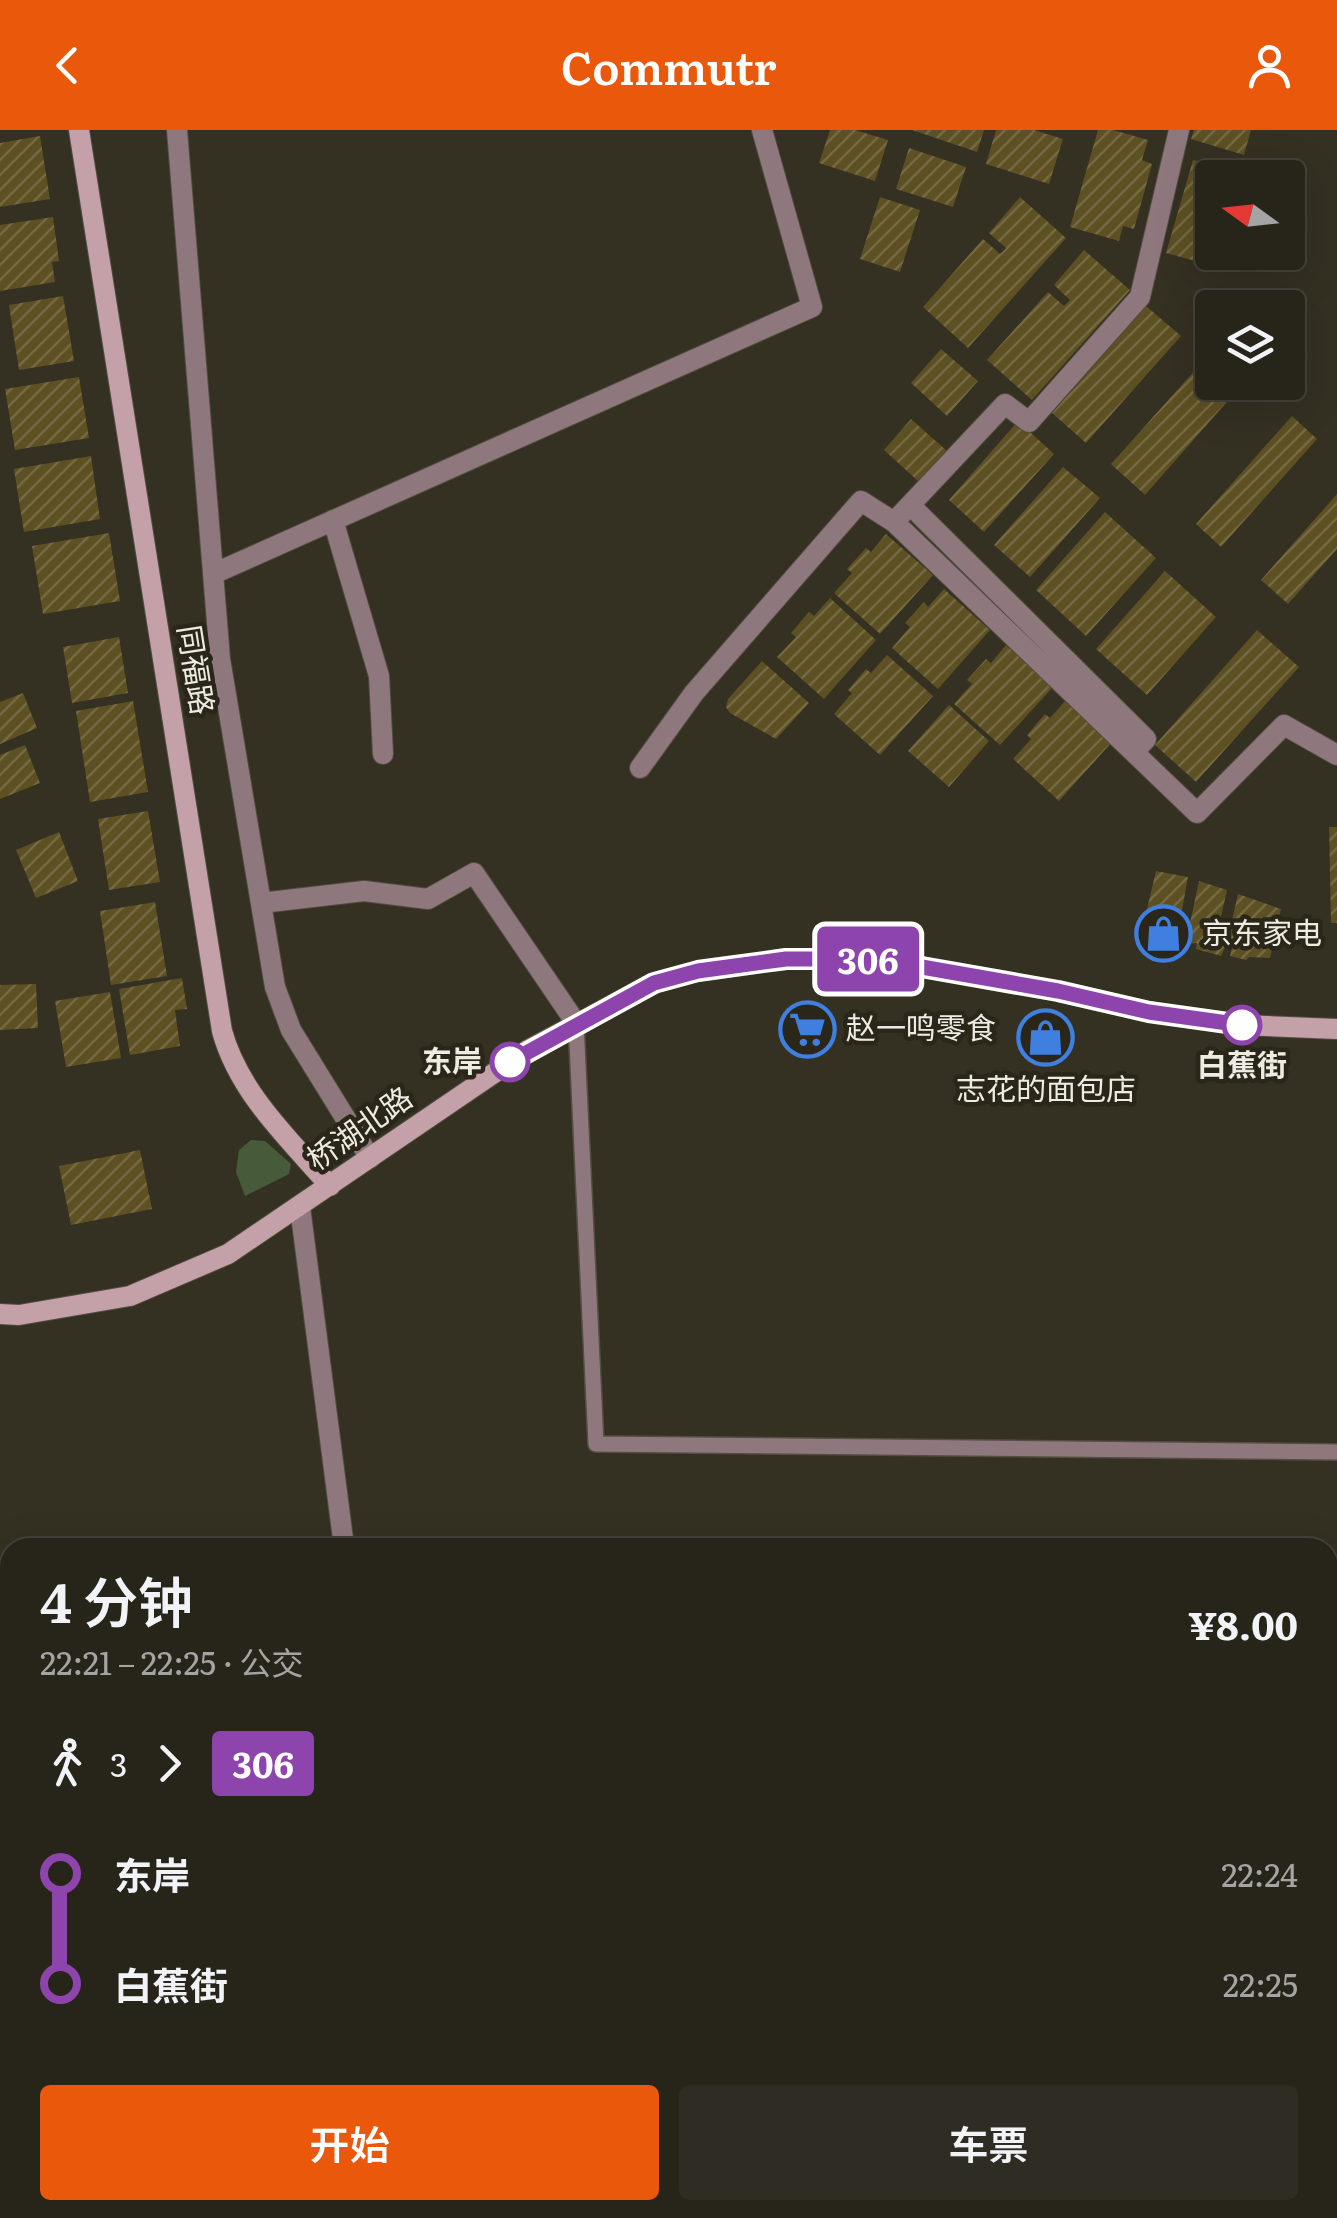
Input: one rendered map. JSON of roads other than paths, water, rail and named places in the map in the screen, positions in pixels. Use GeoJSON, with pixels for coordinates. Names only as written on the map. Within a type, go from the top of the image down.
{"type":"FeatureCollection","features":[{"type":"Feature","properties":{"kind":"main road","name":"同福路"},"geometry":{"type":"LineString","coordinates":[[79,130],[222,1031],[237,1072],[255,1098],[330,1186]]}},
{"type":"Feature","properties":{"kind":"main road","name":"桥湖北路"},"geometry":{"type":"LineString","coordinates":[[0,1314],[20,1315],[130,1296],[228,1254],[528,1050],[654,983],[698,971],[786,959],[876,959],[1058,991],[1149,1012],[1242,1025],[1337,1029]]}},
{"type":"Feature","properties":{"kind":"street"},"geometry":{"type":"LineString","coordinates":[[176,130],[220,659],[261,903],[282,1009],[370,1158]]}},
{"type":"Feature","properties":{"kind":"street"},"geometry":{"type":"LineString","coordinates":[[213,574],[812,307],[762,130]]}},
{"type":"Feature","properties":{"kind":"street"},"geometry":{"type":"LineString","coordinates":[[894,522],[1006,404],[1028,422],[1140,298],[1179,130]]}},
{"type":"Feature","properties":{"kind":"street"},"geometry":{"type":"LineString","coordinates":[[640,768],[694,693],[861,501],[894,522],[1198,813],[1284,725],[1337,755]]}},
{"type":"Feature","properties":{"kind":"street"},"geometry":{"type":"LineString","coordinates":[[911,506],[1146,739],[1134,752]]}},
{"type":"Feature","properties":{"kind":"street"},"geometry":{"type":"LineString","coordinates":[[333,520],[378,676],[383,754]]}},
{"type":"Feature","properties":{"kind":"street"},"geometry":{"type":"LineString","coordinates":[[261,903],[364,891],[428,899],[474,874],[576,1024]]}},
{"type":"Feature","properties":{"kind":"street"},"geometry":{"type":"LineString","coordinates":[[300,1207],[343,1538]]}},
{"type":"Feature","properties":{"kind":"lane"},"geometry":{"type":"LineString","coordinates":[[576,1024],[596,1444],[1337,1452]]}},
{"type":"Feature","properties":{"kind":"place","name":"京东家电"},"geometry":{"type":"Point","coordinates":[1163,934]}},
{"type":"Feature","properties":{"kind":"place","name":"白蕉街"},"geometry":{"type":"Point","coordinates":[1242,1025]}},
{"type":"Feature","properties":{"kind":"place","name":"赵一鸣零食"},"geometry":{"type":"Point","coordinates":[807,1029]}},
{"type":"Feature","properties":{"kind":"place","name":"志花的面包店"},"geometry":{"type":"Point","coordinates":[1046,1038]}},
{"type":"Feature","properties":{"kind":"place","name":"东岸"},"geometry":{"type":"Point","coordinates":[510,1062]}}]}
